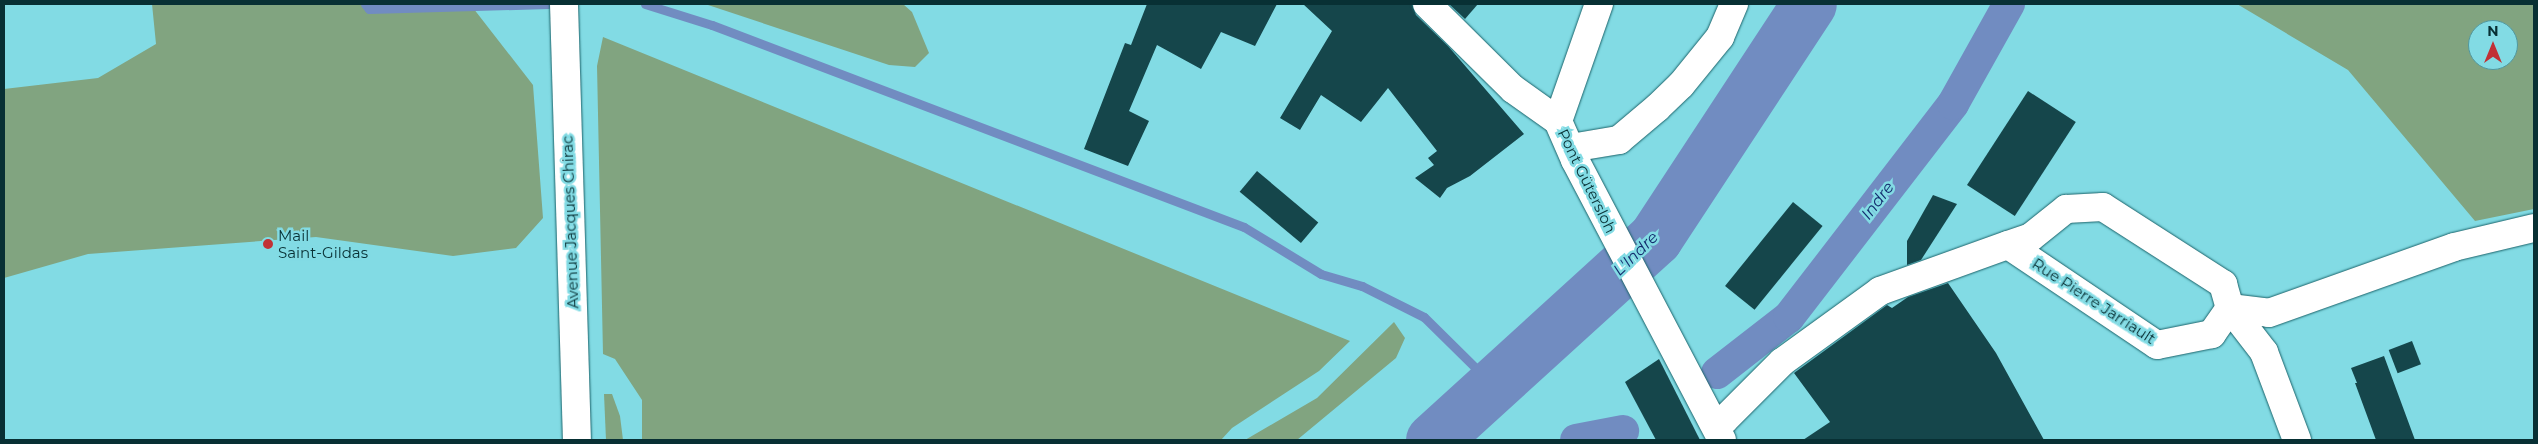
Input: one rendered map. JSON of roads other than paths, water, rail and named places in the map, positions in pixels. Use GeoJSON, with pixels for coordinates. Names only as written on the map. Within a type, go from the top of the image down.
{"type":"FeatureCollection","features":[{"type":"Feature","properties":{"kind":"street","name":"Avenue Jacques Chirac"},"geometry":{"type":"LineString","coordinates":[[564,4],[577,440]]}},
{"type":"Feature","properties":{"kind":"street"},"geometry":{"type":"LineString","coordinates":[[1427,4],[1513,89],[1558,121],[1599,4]]}},
{"type":"Feature","properties":{"kind":"street"},"geometry":{"type":"LineString","coordinates":[[1573,154],[1620,140],[1657,108],[1681,85],[1720,37],[1734,4]]}},
{"type":"Feature","properties":{"kind":"street","name":"Pont Gütersloh"},"geometry":{"type":"LineString","coordinates":[[1558,121],[1573,154],[1718,432]]}},
{"type":"Feature","properties":{"kind":"street","name":"Rue Pierre Jarriault"},"geometry":{"type":"LineString","coordinates":[[1718,432],[1724,420],[1782,362],[1880,291],[2031,237],[2066,209],[2103,207],[2223,284],[2230,308],[2264,352],[2295,434]]}},
{"type":"Feature","properties":{"kind":"street"},"geometry":{"type":"LineString","coordinates":[[2230,308],[2268,313],[2454,247],[2534,228]]}},
{"type":"Feature","properties":{"kind":"street","name":"Rue Pierre Jarriault"},"geometry":{"type":"LineString","coordinates":[[2008,245],[2157,345],[2212,334],[2230,308]]}},
{"type":"Feature","properties":{"kind":"waterway"},"geometry":{"type":"LineString","coordinates":[[365,4],[369,9],[548,4]]}},
{"type":"Feature","properties":{"kind":"waterway"},"geometry":{"type":"LineString","coordinates":[[645,4],[712,25],[1244,227],[1321,274],[1362,286],[1424,317],[1493,385]]}},
{"type":"Feature","properties":{"kind":"waterway","name":"L'Indre"},"geometry":{"type":"LineString","coordinates":[[1433,440],[1655,238],[1809,4]]}},
{"type":"Feature","properties":{"kind":"waterway","name":"Indre"},"geometry":{"type":"LineString","coordinates":[[1717,373],[1789,317],[1953,104],[2009,4]]}},
{"type":"Feature","properties":{"kind":"waterway","name":"Indre"},"geometry":{"type":"LineString","coordinates":[[1576,440],[1623,431]]}},
{"type":"Feature","properties":{"kind":"place","name":"Mail Saint-Gildas"},"geometry":{"type":"Point","coordinates":[268,244]}}]}
